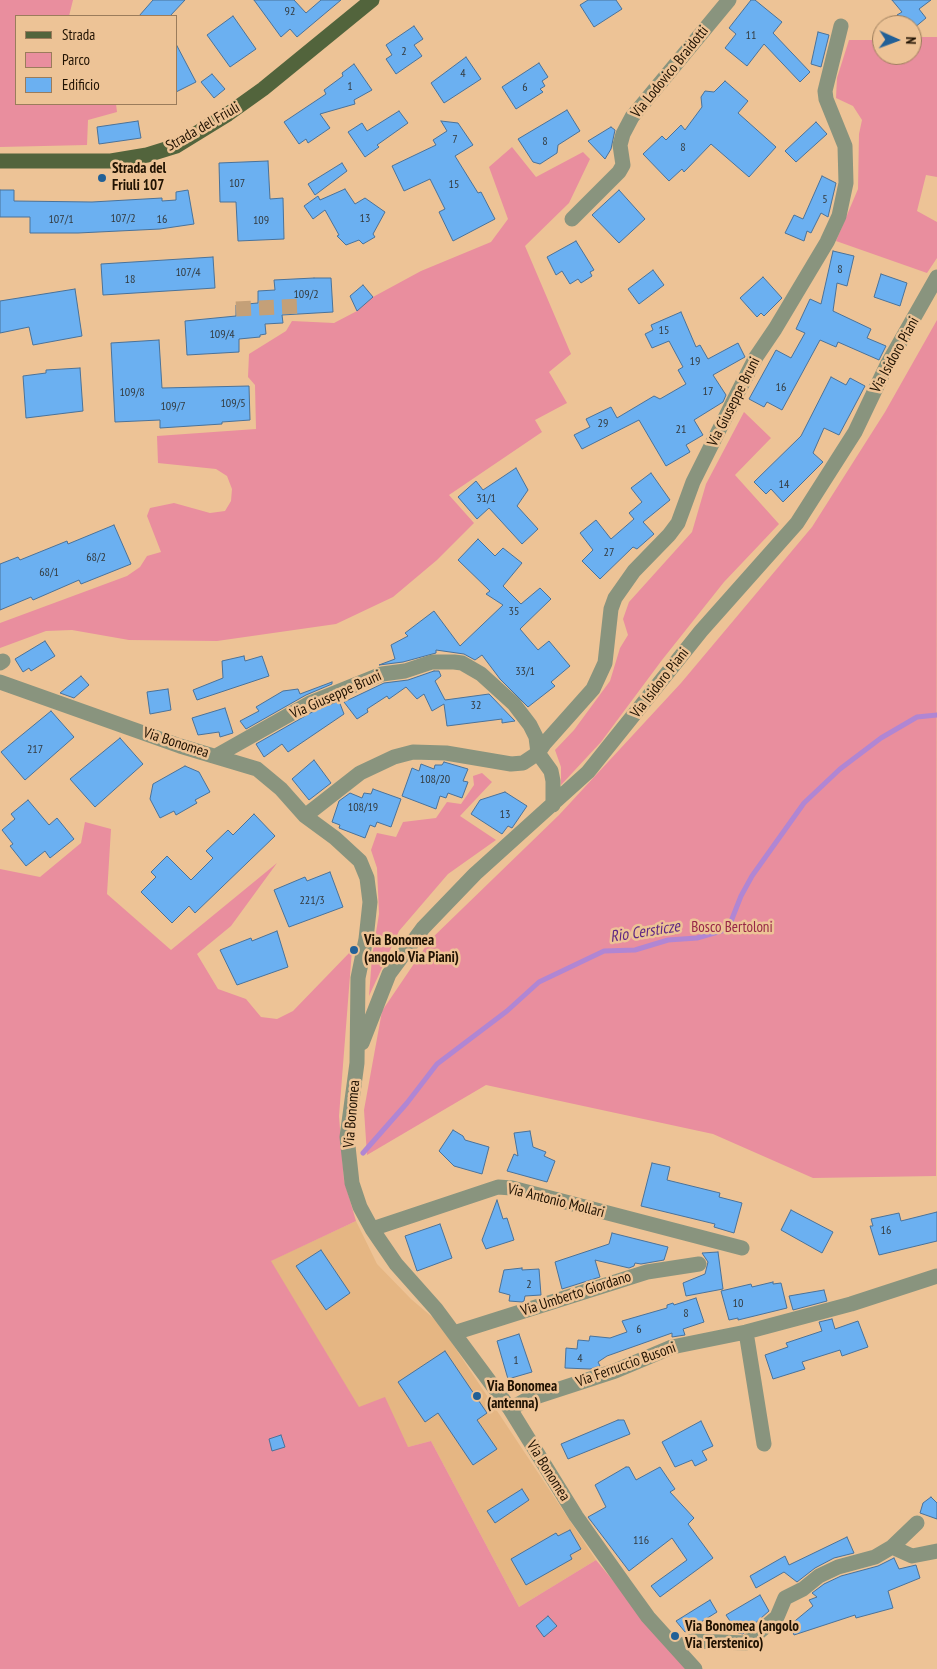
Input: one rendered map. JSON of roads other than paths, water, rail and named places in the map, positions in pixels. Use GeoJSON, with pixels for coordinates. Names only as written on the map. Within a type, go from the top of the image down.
{"type":"FeatureCollection","features":[{"type":"Feature","properties":{"kind":"main road","name":"Strada del Friuli"},"geometry":{"type":"LineString","coordinates":[[0,161],[112,161],[147,155],[176,146],[228,114],[262,89],[372,0]]}},
{"type":"Feature","properties":{"kind":"street","name":"Via Lodovico Braidotti"},"geometry":{"type":"LineString","coordinates":[[572,218],[619,172],[623,165],[620,145],[623,134],[632,117],[729,0]]}},
{"type":"Feature","properties":{"kind":"street","name":"Via Giuseppe Bruni"},"geometry":{"type":"LineString","coordinates":[[305,816],[360,773],[394,757],[413,752],[446,753],[511,764],[523,763],[538,753],[597,683],[605,663],[611,610],[615,598],[634,571],[670,535],[678,523],[694,482],[756,357],[775,329],[835,226],[845,196],[847,159],[845,146],[826,99],[825,91],[841,26]]}},
{"type":"Feature","properties":{"kind":"street","name":"Via Isidoro Piani"},"geometry":{"type":"LineString","coordinates":[[357,1063],[368,1022],[385,982],[409,946],[453,895],[599,761],[701,631],[804,514],[855,432],[884,372],[937,276]]}},
{"type":"Feature","properties":{"kind":"street","name":"Via Giuseppe Bruni"},"geometry":{"type":"LineString","coordinates":[[216,756],[310,703],[382,674],[405,671],[432,662],[462,663],[481,674],[520,711],[536,737],[538,753],[551,771],[553,805]]}},
{"type":"Feature","properties":{"kind":"street","name":"Via Bonomea"},"geometry":{"type":"LineString","coordinates":[[0,682],[172,743],[257,768],[268,775],[305,816],[356,855],[367,878],[369,920],[358,978],[357,1063],[347,1137],[348,1163],[360,1207],[372,1229],[396,1264],[436,1309],[510,1409],[576,1516],[648,1617],[695,1669]]}},
{"type":"Feature","properties":{"kind":"street","name":"Via Antonio Mollari"},"geometry":{"type":"LineString","coordinates":[[372,1229],[498,1187],[512,1188],[742,1248]]}},
{"type":"Feature","properties":{"kind":"street","name":"Via Umberto Giordano"},"geometry":{"type":"LineString","coordinates":[[454,1333],[647,1272],[699,1264]]}},
{"type":"Feature","properties":{"kind":"street","name":"Via Ferruccio Busoni"},"geometry":{"type":"LineString","coordinates":[[510,1409],[526,1400],[614,1371],[672,1347],[746,1332],[851,1304],[937,1276]]}},
{"type":"Feature","properties":{"kind":"street"},"geometry":{"type":"LineString","coordinates":[[746,1332],[764,1444]]}},
{"type":"Feature","properties":{"kind":"street"},"geometry":{"type":"LineString","coordinates":[[676,1647],[693,1641],[746,1643],[777,1617],[785,1598],[803,1589],[819,1576],[838,1567],[875,1557],[892,1547],[917,1523]]}},
{"type":"Feature","properties":{"kind":"street"},"geometry":{"type":"LineString","coordinates":[[892,1547],[912,1556],[937,1551]]}},
{"type":"Feature","properties":{"kind":"waterway","name":"Rio Cersticze"},"geometry":{"type":"LineString","coordinates":[[363,1153],[407,1103],[437,1064],[507,1011],[539,982],[604,951],[635,950],[668,940],[697,938],[728,929],[741,896],[752,876],[804,803],[840,769],[881,738],[917,717],[937,715]]}},
{"type":"Feature","properties":{"kind":"tunnel"},"geometry":{"type":"LineString","coordinates":[[236,309],[301,306]]}},
{"type":"Feature","properties":{"kind":"place","name":"Strada del Friuli 107"},"geometry":{"type":"Point","coordinates":[102,178]}},
{"type":"Feature","properties":{"kind":"place","name":"Via Bonomea (angolo Via Piani)"},"geometry":{"type":"Point","coordinates":[354,950]}},
{"type":"Feature","properties":{"kind":"place","name":"Via Bonomea (antenna)"},"geometry":{"type":"Point","coordinates":[477,1396]}},
{"type":"Feature","properties":{"kind":"place","name":"Via Bonomea (angolo Via Terstenico)"},"geometry":{"type":"Point","coordinates":[675,1636]}},
{"type":"Feature","properties":{"kind":"park label","name":"Bosco Bertoloni"},"geometry":{"type":"Point","coordinates":[732,928]}}]}
